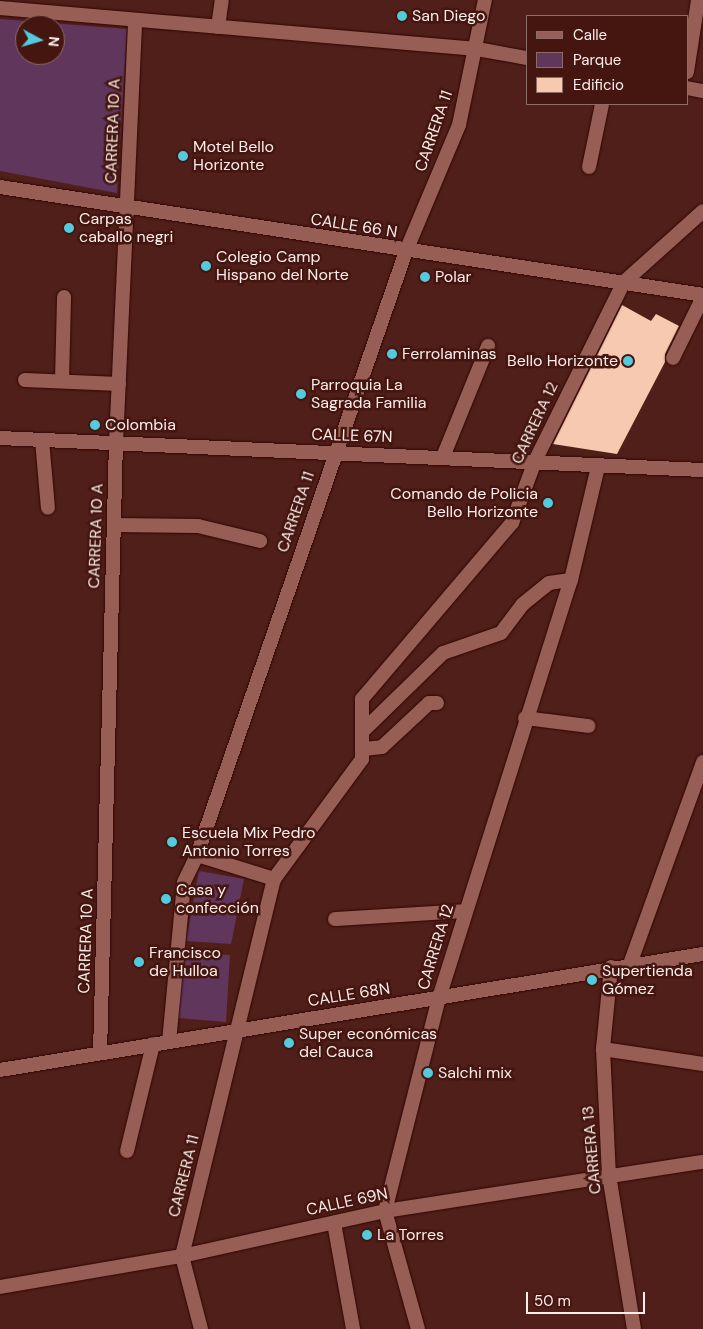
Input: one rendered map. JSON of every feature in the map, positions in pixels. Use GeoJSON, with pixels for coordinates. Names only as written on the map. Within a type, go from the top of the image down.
{"type":"FeatureCollection","features":[{"type":"Feature","properties":{"kind":"street"},"geometry":{"type":"LineString","coordinates":[[218,27],[222,0]]}},
{"type":"Feature","properties":{"kind":"street","name":"CARRERA 11"},"geometry":{"type":"LineString","coordinates":[[169,1042],[184,882],[197,856],[334,454],[406,252],[458,125],[477,49],[486,0]]}},
{"type":"Feature","properties":{"kind":"street"},"geometry":{"type":"LineString","coordinates":[[688,65],[698,0]]}},
{"type":"Feature","properties":{"kind":"street"},"geometry":{"type":"LineString","coordinates":[[0,8],[477,49],[526,58]]}},
{"type":"Feature","properties":{"kind":"street","name":"CARRERA 10 A"},"geometry":{"type":"LineString","coordinates":[[100,1053],[116,443],[135,21]]}},
{"type":"Feature","properties":{"kind":"street"},"geometry":{"type":"LineString","coordinates":[[688,88],[703,91]]}},
{"type":"Feature","properties":{"kind":"street"},"geometry":{"type":"LineString","coordinates":[[589,167],[602,105]]}},
{"type":"Feature","properties":{"kind":"street","name":"CALLE 66 N"},"geometry":{"type":"LineString","coordinates":[[0,187],[406,252],[624,282],[703,296]]}},
{"type":"Feature","properties":{"kind":"street","name":"CARRERA 12"},"geometry":{"type":"LineString","coordinates":[[239,1031],[274,879],[362,759],[364,730],[362,699],[512,523],[535,461],[624,282],[703,211]]}},
{"type":"Feature","properties":{"kind":"street"},"geometry":{"type":"LineString","coordinates":[[62,381],[64,296]]}},
{"type":"Feature","properties":{"kind":"street"},"geometry":{"type":"LineString","coordinates":[[673,358],[703,296]]}},
{"type":"Feature","properties":{"kind":"street"},"geometry":{"type":"LineString","coordinates":[[443,458],[488,346]]}},
{"type":"Feature","properties":{"kind":"street"},"geometry":{"type":"LineString","coordinates":[[25,380],[119,384]]}},
{"type":"Feature","properties":{"kind":"street","name":"CALLE 67N"},"geometry":{"type":"LineString","coordinates":[[0,438],[334,454],[535,461],[598,467],[703,470]]}},
{"type":"Feature","properties":{"kind":"street"},"geometry":{"type":"LineString","coordinates":[[42,440],[48,508]]}},
{"type":"Feature","properties":{"kind":"street","name":"CARRERA 12"},"geometry":{"type":"LineString","coordinates":[[418,1329],[385,1211],[438,998],[525,718],[571,580],[598,467]]}},
{"type":"Feature","properties":{"kind":"street"},"geometry":{"type":"LineString","coordinates":[[114,525],[198,526],[260,541]]}},
{"type":"Feature","properties":{"kind":"street"},"geometry":{"type":"LineString","coordinates":[[364,730],[442,653],[501,634],[523,604],[549,583],[571,580]]}},
{"type":"Feature","properties":{"kind":"street"},"geometry":{"type":"LineString","coordinates":[[364,749],[382,747],[429,703],[438,704]]}},
{"type":"Feature","properties":{"kind":"street"},"geometry":{"type":"LineString","coordinates":[[525,718],[588,726]]}},
{"type":"Feature","properties":{"kind":"street"},"geometry":{"type":"LineString","coordinates":[[630,964],[703,762]]}},
{"type":"Feature","properties":{"kind":"street"},"geometry":{"type":"LineString","coordinates":[[197,856],[274,879]]}},
{"type":"Feature","properties":{"kind":"street"},"geometry":{"type":"LineString","coordinates":[[335,918],[466,911]]}},
{"type":"Feature","properties":{"kind":"street","name":"CALLE 68N"},"geometry":{"type":"LineString","coordinates":[[0,1070],[438,998],[630,964],[703,954]]}},
{"type":"Feature","properties":{"kind":"street","name":"CARRERA 13"},"geometry":{"type":"LineString","coordinates":[[611,968],[603,1049],[609,1175],[634,1329]]}},
{"type":"Feature","properties":{"kind":"street","name":"CARRERA 11"},"geometry":{"type":"LineString","coordinates":[[201,1329],[182,1256],[239,1031]]}},
{"type":"Feature","properties":{"kind":"street"},"geometry":{"type":"LineString","coordinates":[[127,1151],[152,1044]]}},
{"type":"Feature","properties":{"kind":"street"},"geometry":{"type":"LineString","coordinates":[[603,1049],[703,1064]]}},
{"type":"Feature","properties":{"kind":"street","name":"CALLE 69N"},"geometry":{"type":"LineString","coordinates":[[0,1287],[182,1256],[385,1211],[703,1162]]}},
{"type":"Feature","properties":{"kind":"street"},"geometry":{"type":"LineString","coordinates":[[334,1223],[353,1329]]}},
{"type":"Feature","properties":{"kind":"green space"},"geometry":{"type":"Polygon","coordinates":[[[0,19],[15,20],[15,65],[65,65],[65,24],[127,29],[117,193],[0,171],[0,19]]]}},
{"type":"Feature","properties":{"kind":"green space"},"geometry":{"type":"Polygon","coordinates":[[[199,871],[244,879],[231,944],[186,941],[199,871]]]}},
{"type":"Feature","properties":{"kind":"green space"},"geometry":{"type":"Polygon","coordinates":[[[181,953],[230,955],[226,1022],[178,1018],[181,953]]]}},
{"type":"Feature","properties":{"kind":"building","name":"Bello Horizonte"},"geometry":{"type":"Polygon","coordinates":[[[622,305],[651,321],[656,314],[679,326],[665,354],[665,362],[617,454],[553,444],[622,305]]]}},
{"type":"Feature","properties":{"kind":"place","name":"San Diego"},"geometry":{"type":"Point","coordinates":[402,16]}},
{"type":"Feature","properties":{"kind":"place","name":"Motel Bello Horizonte"},"geometry":{"type":"Point","coordinates":[183,156]}},
{"type":"Feature","properties":{"kind":"place","name":"Carpas caballo negri"},"geometry":{"type":"Point","coordinates":[69,228]}},
{"type":"Feature","properties":{"kind":"place","name":"Colegio Camp Hispano del Norte"},"geometry":{"type":"Point","coordinates":[206,266]}},
{"type":"Feature","properties":{"kind":"place","name":"Polar"},"geometry":{"type":"Point","coordinates":[425,277]}},
{"type":"Feature","properties":{"kind":"place","name":"Ferrolaminas"},"geometry":{"type":"Point","coordinates":[392,354]}},
{"type":"Feature","properties":{"kind":"place","name":"Bello Horizonte"},"geometry":{"type":"Point","coordinates":[628,361]}},
{"type":"Feature","properties":{"kind":"place","name":"Parroquia La Sagrada Familia"},"geometry":{"type":"Point","coordinates":[301,394]}},
{"type":"Feature","properties":{"kind":"place","name":"Colombia"},"geometry":{"type":"Point","coordinates":[95,425]}},
{"type":"Feature","properties":{"kind":"place","name":"Comando de Policia Bello Horizonte"},"geometry":{"type":"Point","coordinates":[548,503]}},
{"type":"Feature","properties":{"kind":"place","name":"Escuela Mix Pedro Antonio Torres"},"geometry":{"type":"Point","coordinates":[172,842]}},
{"type":"Feature","properties":{"kind":"place","name":"Casa y confección"},"geometry":{"type":"Point","coordinates":[166,899]}},
{"type":"Feature","properties":{"kind":"place","name":"Francisco de Hulloa"},"geometry":{"type":"Point","coordinates":[139,962]}},
{"type":"Feature","properties":{"kind":"place","name":"Supertienda Gómez"},"geometry":{"type":"Point","coordinates":[592,980]}},
{"type":"Feature","properties":{"kind":"place","name":"Super económicas del Cauca"},"geometry":{"type":"Point","coordinates":[289,1043]}},
{"type":"Feature","properties":{"kind":"place","name":"Salchi mix"},"geometry":{"type":"Point","coordinates":[428,1073]}},
{"type":"Feature","properties":{"kind":"place","name":"La Torres"},"geometry":{"type":"Point","coordinates":[367,1235]}}]}
